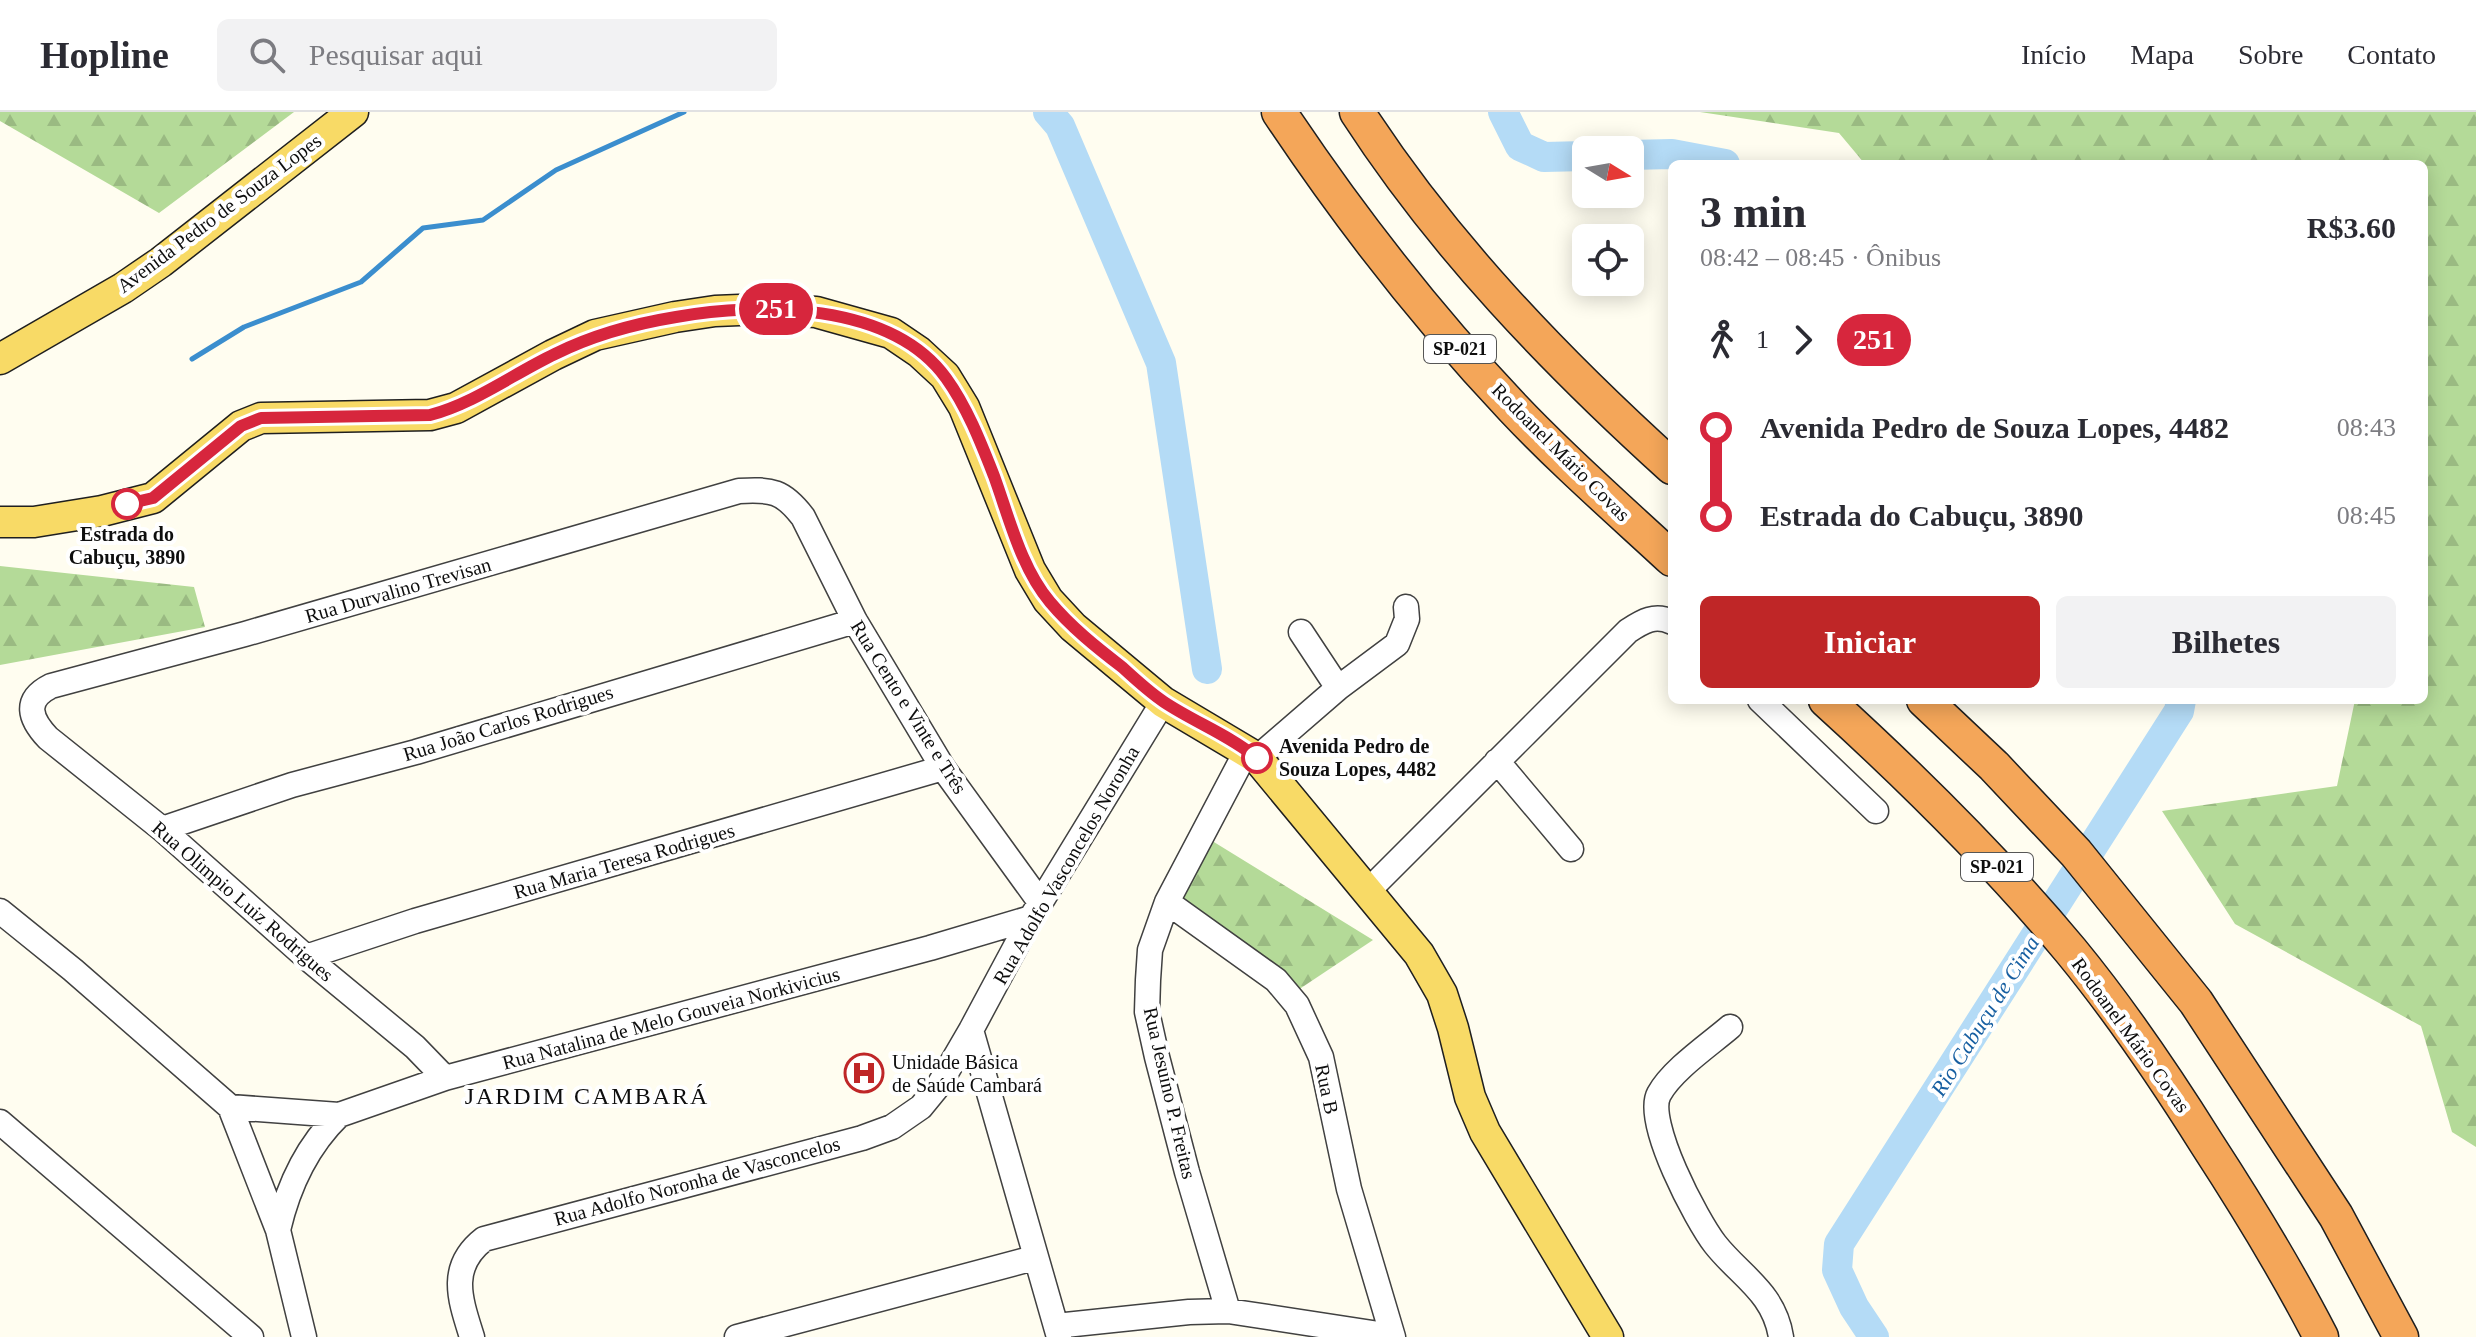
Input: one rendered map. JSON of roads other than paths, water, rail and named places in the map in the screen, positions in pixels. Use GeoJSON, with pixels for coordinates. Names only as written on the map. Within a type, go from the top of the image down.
{"type":"FeatureCollection","features":[{"type":"Feature","properties":{"kind":"highway","name":"Rodoanel Mário Covas"},"geometry":{"type":"LineString","coordinates":[[1279,112],[1383,258],[1455,344],[1572,467],[1668,555]]}},
{"type":"Feature","properties":{"kind":"highway","name":"SP-021"},"geometry":{"type":"LineString","coordinates":[[1357,112],[1416,194],[1519,318],[1617,417],[1668,463]]}},
{"type":"Feature","properties":{"kind":"highway","name":"Rodoanel Mário Covas"},"geometry":{"type":"LineString","coordinates":[[1830,704],[1941,808],[2021,892],[2149,1052],[2253,1215],[2321,1337]]}},
{"type":"Feature","properties":{"kind":"highway"},"geometry":{"type":"LineString","coordinates":[[1928,704],[1994,766],[2076,853],[2196,1002],[2336,1216],[2401,1337]]}},
{"type":"Feature","properties":{"kind":"main road","name":"Avenida Pedro de Souza Lopes"},"geometry":{"type":"LineString","coordinates":[[0,359],[161,262],[353,112]]}},
{"type":"Feature","properties":{"kind":"main road"},"geometry":{"type":"LineString","coordinates":[[0,522],[34,522],[102,511],[153,498],[241,426],[261,418],[430,415],[456,408],[595,335],[675,317],[764,309],[816,312],[891,333],[919,352],[945,376],[964,407],[1030,570],[1048,600],[1073,627],[1163,702],[1252,754],[1289,794],[1419,954],[1442,994],[1470,1097],[1485,1132],[1608,1337]]}},
{"type":"Feature","properties":{"kind":"street","name":"Rua Durvalino Trevisan"},"geometry":{"type":"LineString","coordinates":[[38,727],[32,716],[33,702],[40,692],[51,686],[272,626],[739,491],[779,493],[792,503]]}},
{"type":"Feature","properties":{"kind":"street","name":"Rua Cento e Vinte e Três"},"geometry":{"type":"LineString","coordinates":[[792,503],[803,517],[855,621],[943,768],[1036,910]]}},
{"type":"Feature","properties":{"kind":"street","name":"Rua Jesuíno P. Freitas"},"geometry":{"type":"LineString","coordinates":[[1228,1311],[1187,1172],[1147,1012],[1150,950],[1167,902],[1252,754],[1397,644],[1407,619],[1406,607]]}},
{"type":"Feature","properties":{"kind":"street"},"geometry":{"type":"LineString","coordinates":[[1367,892],[1628,631],[1645,620],[1668,620]]}},
{"type":"Feature","properties":{"kind":"street","name":"Rua João Carlos Rodrigues"},"geometry":{"type":"LineString","coordinates":[[162,829],[292,785],[416,752],[855,621]]}},
{"type":"Feature","properties":{"kind":"street"},"geometry":{"type":"LineString","coordinates":[[1301,632],[1338,688]]}},
{"type":"Feature","properties":{"kind":"street","name":"Rua Adolfo Vasconcelos Noronha"},"geometry":{"type":"LineString","coordinates":[[971,1030],[1036,910],[1163,702]]}},
{"type":"Feature","properties":{"kind":"street"},"geometry":{"type":"LineString","coordinates":[[1764,704],[1876,811]]}},
{"type":"Feature","properties":{"kind":"street","name":"Rua Olimpio Luiz Rodrigues"},"geometry":{"type":"LineString","coordinates":[[38,727],[392,1027],[445,1078]]}},
{"type":"Feature","properties":{"kind":"street"},"geometry":{"type":"LineString","coordinates":[[1497,761],[1571,849]]}},
{"type":"Feature","properties":{"kind":"street","name":"Rua Maria Teresa Rodrigues"},"geometry":{"type":"LineString","coordinates":[[306,957],[429,917],[943,768]]}},
{"type":"Feature","properties":{"kind":"street","name":"Rua B"},"geometry":{"type":"LineString","coordinates":[[1167,902],[1276,980],[1297,1005],[1321,1057],[1349,1189],[1392,1336]]}},
{"type":"Feature","properties":{"kind":"street","name":"Rua Natalina de Melo Gouveia Norkivicius"},"geometry":{"type":"LineString","coordinates":[[230,1107],[339,1115],[445,1078],[930,948],[1036,910]]}},
{"type":"Feature","properties":{"kind":"street"},"geometry":{"type":"LineString","coordinates":[[0,911],[73,970],[230,1107],[278,1230],[304,1337]]}},
{"type":"Feature","properties":{"kind":"street"},"geometry":{"type":"LineString","coordinates":[[1730,1027],[1667,1082],[1657,1096],[1655,1112],[1661,1138],[1701,1223],[1717,1247],[1758,1287],[1779,1325],[1781,1337]]}},
{"type":"Feature","properties":{"kind":"street"},"geometry":{"type":"LineString","coordinates":[[971,1030],[1034,1258],[1058,1332],[1189,1312],[1228,1311],[1392,1336]]}},
{"type":"Feature","properties":{"kind":"street","name":"Rua Adolfo Noronha de Vasconcelos"},"geometry":{"type":"LineString","coordinates":[[472,1337],[461,1304],[459,1284],[462,1265],[470,1250],[484,1239],[717,1178],[892,1127],[921,1107],[939,1085],[971,1030]]}},
{"type":"Feature","properties":{"kind":"street"},"geometry":{"type":"LineString","coordinates":[[278,1230],[285,1199],[297,1174],[322,1131],[339,1115]]}},
{"type":"Feature","properties":{"kind":"street"},"geometry":{"type":"LineString","coordinates":[[0,1122],[251,1337]]}},
{"type":"Feature","properties":{"kind":"street"},"geometry":{"type":"LineString","coordinates":[[737,1337],[1034,1258]]}},
{"type":"Feature","properties":{"kind":"waterway"},"geometry":{"type":"LineString","coordinates":[[192,359],[244,327],[361,282],[423,228],[483,220],[556,170],[684,112]]}},
{"type":"Feature","properties":{"kind":"waterway"},"geometry":{"type":"LineString","coordinates":[[1048,112],[1060,126],[1161,363],[1207,669]]}},
{"type":"Feature","properties":{"kind":"waterway","name":"Rio Cabuçu de Cima"},"geometry":{"type":"LineString","coordinates":[[1503,112],[1520,146],[1544,157],[1572,156]]}},
{"type":"Feature","properties":{"kind":"waterway","name":"Rio Cabuçu de Cima"},"geometry":{"type":"LineString","coordinates":[[1644,155],[1672,154],[1704,160]]}},
{"type":"Feature","properties":{"kind":"waterway","name":"Rio Cabuçu de Cima"},"geometry":{"type":"LineString","coordinates":[[1874,1337],[1854,1307],[1837,1270],[1839,1244],[2179,711],[2180,704]]}},
{"type":"Feature","properties":{"kind":"place","name":"Estrada do Cabuçu, 3890"},"geometry":{"type":"Point","coordinates":[127,504]}},
{"type":"Feature","properties":{"kind":"place","name":"Avenida Pedro de Souza Lopes, 4482"},"geometry":{"type":"Point","coordinates":[1257,758]}},
{"type":"Feature","properties":{"kind":"place","name":"Unidade Básica de Saúde Cambará"},"geometry":{"type":"Point","coordinates":[864,1073]}},
{"type":"Feature","properties":{"kind":"district","name":"JARDIM CAMBARÁ"},"geometry":{"type":"Point","coordinates":[587,1096]}}]}
